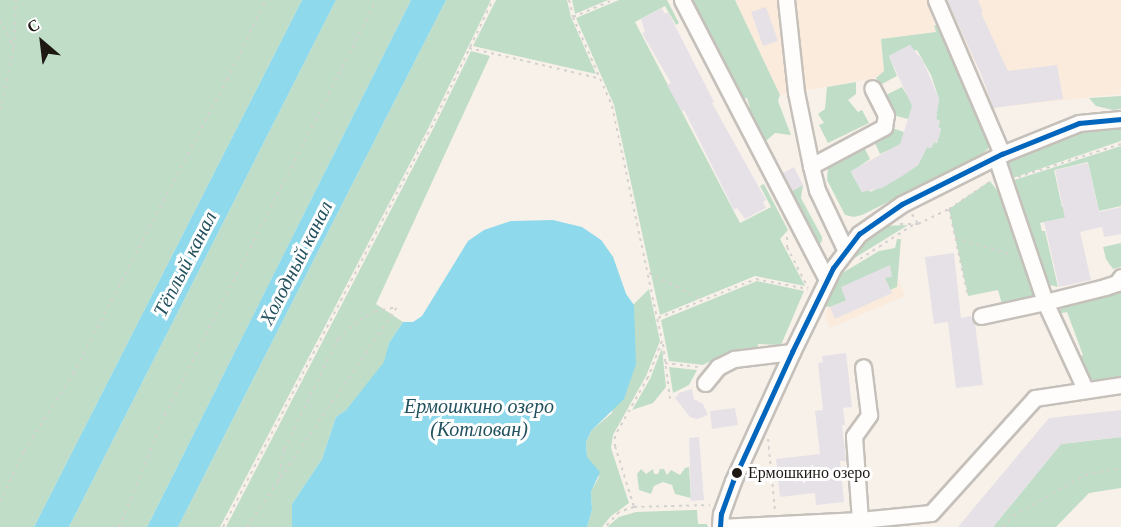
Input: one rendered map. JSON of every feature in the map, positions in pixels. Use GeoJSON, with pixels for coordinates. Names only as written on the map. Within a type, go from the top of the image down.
{"type":"FeatureCollection","features":[{"type":"Feature","properties":{"kind":"street"},"geometry":{"type":"LineString","coordinates":[[682,0],[827,280]]}},
{"type":"Feature","properties":{"kind":"street"},"geometry":{"type":"LineString","coordinates":[[786,0],[796,93],[817,190],[849,254]]}},
{"type":"Feature","properties":{"kind":"street"},"geometry":{"type":"LineString","coordinates":[[936,0],[999,155],[1001,184],[1045,302],[1085,389]]}},
{"type":"Feature","properties":{"kind":"street"},"geometry":{"type":"LineString","coordinates":[[811,165],[884,127],[885,115],[872,88]]}},
{"type":"Feature","properties":{"kind":"street"},"geometry":{"type":"LineString","coordinates":[[1121,119],[1079,123],[999,155],[902,204],[859,234],[849,254],[827,280],[792,352],[724,505],[720,527],[776,523],[809,524],[931,513],[1035,398],[1085,389],[1121,386]]}},
{"type":"Feature","properties":{"kind":"street"},"geometry":{"type":"LineString","coordinates":[[981,316],[1106,287],[1117,283],[1121,277]]}},
{"type":"Feature","properties":{"kind":"street"},"geometry":{"type":"LineString","coordinates":[[705,383],[716,370],[734,359],[792,352]]}},
{"type":"Feature","properties":{"kind":"street"},"geometry":{"type":"LineString","coordinates":[[860,520],[854,436],[869,415],[863,367]]}},
{"type":"Feature","properties":{"kind":"path"},"geometry":{"type":"LineString","coordinates":[[0,110],[14,47],[16,0]]}},
{"type":"Feature","properties":{"kind":"path"},"geometry":{"type":"LineString","coordinates":[[0,502],[24,451],[74,374],[228,80],[266,0]]}},
{"type":"Feature","properties":{"kind":"path"},"geometry":{"type":"LineString","coordinates":[[119,527],[165,415],[376,0]]}},
{"type":"Feature","properties":{"kind":"path"},"geometry":{"type":"LineString","coordinates":[[223,527],[426,138],[493,0]]}},
{"type":"Feature","properties":{"kind":"path"},"geometry":{"type":"LineString","coordinates":[[569,0],[573,17],[612,106],[658,318],[670,399]]}},
{"type":"Feature","properties":{"kind":"path"},"geometry":{"type":"LineString","coordinates":[[573,17],[613,0]]}},
{"type":"Feature","properties":{"kind":"path"},"geometry":{"type":"LineString","coordinates":[[0,20],[14,47]]}},
{"type":"Feature","properties":{"kind":"path"},"geometry":{"type":"LineString","coordinates":[[469,48],[599,78]]}},
{"type":"Feature","properties":{"kind":"path"},"geometry":{"type":"LineString","coordinates":[[849,254],[858,260],[897,233],[949,209],[990,181],[1001,184],[1121,144]]}},
{"type":"Feature","properties":{"kind":"path"},"geometry":{"type":"LineString","coordinates":[[949,209],[968,296]]}},
{"type":"Feature","properties":{"kind":"path"},"geometry":{"type":"LineString","coordinates":[[897,224],[916,224]]}},
{"type":"Feature","properties":{"kind":"path"},"geometry":{"type":"LineString","coordinates":[[658,318],[756,279],[808,289],[785,243],[790,233]]}},
{"type":"Feature","properties":{"kind":"path"},"geometry":{"type":"LineString","coordinates":[[955,238],[1021,257]]}},
{"type":"Feature","properties":{"kind":"path"},"geometry":{"type":"LineString","coordinates":[[649,273],[704,300]]}},
{"type":"Feature","properties":{"kind":"path"},"geometry":{"type":"LineString","coordinates":[[247,527],[278,485],[397,307],[375,311],[359,320],[338,339],[284,449],[278,485]]}},
{"type":"Feature","properties":{"kind":"path"},"geometry":{"type":"LineString","coordinates":[[634,507],[615,446],[615,436],[648,377],[662,341]]}},
{"type":"Feature","properties":{"kind":"path"},"geometry":{"type":"LineString","coordinates":[[665,363],[716,370]]}},
{"type":"Feature","properties":{"kind":"path"},"geometry":{"type":"LineString","coordinates":[[767,429],[776,523]]}},
{"type":"Feature","properties":{"kind":"path"},"geometry":{"type":"LineString","coordinates":[[1004,527],[1013,516],[1086,475],[1121,468]]}},
{"type":"Feature","properties":{"kind":"path"},"geometry":{"type":"LineString","coordinates":[[605,527],[619,512],[634,507],[724,505]]}},
{"type":"Feature","properties":{"kind":"shaded area"},"geometry":{"type":"Polygon","coordinates":[[[735,0],[927,0],[936,32],[881,39],[884,71],[876,78],[780,95],[735,0]]]}},
{"type":"Feature","properties":{"kind":"shaded area"},"geometry":{"type":"Polygon","coordinates":[[[943,0],[1121,0],[1121,94],[991,108],[982,76],[943,0]]]}},
{"type":"Feature","properties":{"kind":"shaded area"},"geometry":{"type":"Polygon","coordinates":[[[888,255],[905,296],[830,328],[825,314],[844,274],[888,255]]]}},
{"type":"Feature","properties":{"kind":"green space"},"geometry":{"type":"Polygon","coordinates":[[[0,0],[302,0],[34,527],[0,527],[0,0]]]}},
{"type":"Feature","properties":{"kind":"green space"},"geometry":{"type":"Polygon","coordinates":[[[336,0],[411,0],[147,527],[69,527],[336,0]]]}},
{"type":"Feature","properties":{"kind":"green space"},"geometry":{"type":"Polygon","coordinates":[[[446,0],[491,0],[429,127],[220,527],[178,527],[446,0]]]}},
{"type":"Feature","properties":{"kind":"green space"},"geometry":{"type":"Polygon","coordinates":[[[496,0],[567,0],[571,17],[596,74],[473,46],[496,0]]]}},
{"type":"Feature","properties":{"kind":"green space"},"geometry":{"type":"Polygon","coordinates":[[[572,0],[608,0],[575,14],[572,0]]]}},
{"type":"Feature","properties":{"kind":"green space"},"geometry":{"type":"Polygon","coordinates":[[[619,0],[667,0],[679,23],[676,25],[665,6],[635,22],[740,223],[771,207],[760,186],[764,184],[788,230],[780,239],[805,286],[755,276],[660,315],[614,105],[576,18],[619,0]]]}},
{"type":"Feature","properties":{"kind":"green space"},"geometry":{"type":"Polygon","coordinates":[[[686,0],[735,0],[780,95],[778,101],[791,135],[775,133],[766,141],[757,143],[740,112],[750,108],[747,98],[735,101],[686,0]]]}},
{"type":"Feature","properties":{"kind":"green space"},"geometry":{"type":"Polygon","coordinates":[[[934,25],[942,27],[992,143],[980,156],[862,215],[854,217],[845,215],[827,180],[828,165],[863,145],[870,159],[851,172],[862,192],[869,189],[870,192],[918,165],[927,147],[931,148],[934,142],[937,143],[941,129],[938,127],[940,121],[936,119],[939,99],[931,75],[917,50],[913,51],[910,45],[889,56],[897,76],[880,85],[876,78],[884,71],[881,39],[936,32],[934,25]]]}},
{"type":"Feature","properties":{"kind":"green space"},"geometry":{"type":"Polygon","coordinates":[[[471,51],[490,56],[376,304],[403,322],[389,343],[385,362],[346,410],[336,417],[322,459],[292,504],[292,527],[226,527],[433,129],[471,51]]]}},
{"type":"Feature","properties":{"kind":"green space"},"geometry":{"type":"Polygon","coordinates":[[[856,82],[856,94],[848,100],[858,112],[862,110],[869,123],[828,143],[819,125],[824,123],[818,114],[825,109],[827,87],[856,82]]]}},
{"type":"Feature","properties":{"kind":"green space"},"geometry":{"type":"Polygon","coordinates":[[[902,87],[914,106],[908,119],[893,115],[894,111],[886,95],[902,87]]]}},
{"type":"Feature","properties":{"kind":"green space"},"geometry":{"type":"Polygon","coordinates":[[[1121,96],[1121,109],[1113,110],[1096,106],[1089,98],[1121,96]]]}},
{"type":"Feature","properties":{"kind":"green space"},"geometry":{"type":"Polygon","coordinates":[[[1121,124],[1121,141],[1010,179],[1004,155],[1073,127],[1121,124]]]}},
{"type":"Feature","properties":{"kind":"green space"},"geometry":{"type":"Polygon","coordinates":[[[889,127],[904,132],[902,142],[880,154],[873,139],[889,127]]]}},
{"type":"Feature","properties":{"kind":"green space"},"geometry":{"type":"Polygon","coordinates":[[[1121,146],[1121,206],[1099,211],[1088,162],[1054,170],[1062,207],[1065,207],[1068,217],[1040,223],[1042,231],[1045,231],[1058,287],[1045,284],[1011,181],[1121,146]]]}},
{"type":"Feature","properties":{"kind":"green space"},"geometry":{"type":"Polygon","coordinates":[[[990,181],[1000,194],[1037,301],[1009,309],[1002,304],[998,290],[968,296],[949,209],[990,181]]]}},
{"type":"Feature","properties":{"kind":"green space"},"geometry":{"type":"Polygon","coordinates":[[[803,185],[801,198],[822,237],[819,245],[816,245],[788,193],[803,185]]]}},
{"type":"Feature","properties":{"kind":"green space"},"geometry":{"type":"Polygon","coordinates":[[[908,225],[853,259],[850,255],[881,226],[908,225]]]}},
{"type":"Feature","properties":{"kind":"green space"},"geometry":{"type":"Polygon","coordinates":[[[897,239],[901,239],[897,287],[890,290],[886,282],[830,307],[823,306],[839,275],[879,251],[895,248],[897,239]]]}},
{"type":"Feature","properties":{"kind":"green space"},"geometry":{"type":"Polygon","coordinates":[[[601,240],[613,257],[626,294],[633,305],[649,289],[660,341],[646,376],[613,435],[611,448],[629,503],[611,516],[602,527],[587,527],[592,510],[591,492],[599,477],[587,457],[586,442],[591,431],[612,413],[623,308],[601,240]]]}},
{"type":"Feature","properties":{"kind":"green space"},"geometry":{"type":"Polygon","coordinates":[[[1121,243],[1121,267],[1113,269],[1106,259],[1103,247],[1121,243]]]}},
{"type":"Feature","properties":{"kind":"green space"},"geometry":{"type":"Polygon","coordinates":[[[757,281],[804,291],[781,345],[758,344],[758,348],[729,352],[703,365],[669,361],[661,320],[757,281]]]}},
{"type":"Feature","properties":{"kind":"green space"},"geometry":{"type":"Polygon","coordinates":[[[1121,290],[1121,381],[1088,385],[1077,357],[1083,355],[1067,312],[1057,314],[1057,305],[1121,290]]]}},
{"type":"Feature","properties":{"kind":"green space"},"geometry":{"type":"Polygon","coordinates":[[[662,348],[666,387],[653,403],[632,410],[650,379],[662,348]]]}},
{"type":"Feature","properties":{"kind":"green space"},"geometry":{"type":"Polygon","coordinates":[[[669,367],[697,370],[689,385],[673,393],[669,367]]]}},
{"type":"Feature","properties":{"kind":"green space"},"geometry":{"type":"Polygon","coordinates":[[[1121,437],[1121,488],[1089,493],[1056,527],[993,527],[1061,444],[1121,437]]]}},
{"type":"Feature","properties":{"kind":"green space"},"geometry":{"type":"Polygon","coordinates":[[[689,467],[691,498],[675,494],[672,485],[663,482],[654,486],[651,494],[639,490],[637,474],[641,469],[646,474],[653,469],[654,474],[658,474],[660,469],[664,469],[667,475],[671,470],[680,475],[685,468],[689,467]]]}},
{"type":"Feature","properties":{"kind":"green space"},"geometry":{"type":"Polygon","coordinates":[[[697,510],[698,524],[707,524],[708,527],[607,527],[619,517],[636,512],[697,510]]]}},
{"type":"Feature","properties":{"kind":"water","name":"Тёплый канал"},"geometry":{"type":"Polygon","coordinates":[[[302,0],[336,0],[69,527],[34,527],[302,0]]]}},
{"type":"Feature","properties":{"kind":"water","name":"Холодный канал"},"geometry":{"type":"Polygon","coordinates":[[[411,0],[446,0],[178,527],[147,527],[411,0]]]}},
{"type":"Feature","properties":{"kind":"water","name":"Ермошкино озеро (Котлован)"},"geometry":{"type":"Polygon","coordinates":[[[553,220],[582,227],[601,240],[613,257],[626,294],[634,305],[636,364],[624,399],[591,431],[586,442],[587,457],[600,472],[591,492],[592,510],[587,527],[292,527],[292,504],[322,459],[336,417],[346,410],[384,362],[389,343],[403,322],[413,322],[422,316],[468,241],[484,230],[511,221],[553,220]]]}},
{"type":"Feature","properties":{"kind":"building"},"geometry":{"type":"Polygon","coordinates":[[[947,0],[978,0],[983,12],[981,13],[1008,71],[1057,65],[1063,99],[993,108],[982,76],[947,0]]]}},
{"type":"Feature","properties":{"kind":"building"},"geometry":{"type":"Polygon","coordinates":[[[766,7],[778,41],[763,46],[751,12],[766,7]]]}},
{"type":"Feature","properties":{"kind":"building"},"geometry":{"type":"Polygon","coordinates":[[[662,8],[665,14],[668,12],[714,102],[712,103],[766,200],[763,202],[766,208],[745,219],[737,208],[734,210],[684,110],[682,112],[667,85],[671,83],[642,33],[645,32],[641,19],[662,8]]]}},
{"type":"Feature","properties":{"kind":"building"},"geometry":{"type":"Polygon","coordinates":[[[910,45],[923,61],[939,99],[936,119],[940,121],[938,127],[941,129],[937,143],[934,142],[931,148],[927,147],[918,165],[907,173],[882,188],[862,192],[851,171],[900,144],[912,106],[889,56],[910,45]]]}},
{"type":"Feature","properties":{"kind":"building"},"geometry":{"type":"Polygon","coordinates":[[[1088,163],[1099,212],[1121,207],[1121,234],[1104,237],[1102,227],[1080,232],[1091,280],[1059,287],[1044,222],[1065,218],[1055,170],[1088,163]]]}},
{"type":"Feature","properties":{"kind":"building"},"geometry":{"type":"Polygon","coordinates":[[[794,167],[803,185],[792,191],[783,173],[794,167]]]}},
{"type":"Feature","properties":{"kind":"building"},"geometry":{"type":"Polygon","coordinates":[[[954,253],[961,318],[971,316],[975,324],[983,385],[956,388],[948,322],[934,324],[925,257],[954,253]]]}},
{"type":"Feature","properties":{"kind":"building"},"geometry":{"type":"Polygon","coordinates":[[[890,265],[892,277],[885,278],[892,293],[835,319],[830,307],[846,301],[841,287],[890,265]]]}},
{"type":"Feature","properties":{"kind":"building"},"geometry":{"type":"Polygon","coordinates":[[[846,353],[852,407],[843,408],[845,425],[842,425],[846,461],[840,461],[844,502],[816,505],[815,493],[780,497],[776,459],[820,454],[815,411],[823,410],[818,363],[823,362],[822,356],[846,353]]]}},
{"type":"Feature","properties":{"kind":"building"},"geometry":{"type":"Polygon","coordinates":[[[692,389],[694,399],[703,404],[708,415],[697,419],[690,417],[675,398],[679,393],[692,389]]]}},
{"type":"Feature","properties":{"kind":"building"},"geometry":{"type":"Polygon","coordinates":[[[735,408],[738,425],[712,429],[710,411],[735,408]]]}},
{"type":"Feature","properties":{"kind":"building"},"geometry":{"type":"Polygon","coordinates":[[[1121,410],[1121,437],[1061,444],[993,527],[958,527],[1049,418],[1121,410]]]}},
{"type":"Feature","properties":{"kind":"building"},"geometry":{"type":"Polygon","coordinates":[[[699,437],[704,500],[691,501],[689,438],[699,437]]]}},
{"type":"Feature","properties":{"kind":"transit line"},"geometry":{"type":"LineString","coordinates":[[720,527],[721,514],[733,481],[792,352],[833,268],[859,234],[902,204],[1002,154],[1079,123],[1121,119]]}},
{"type":"Feature","properties":{"kind":"place","name":"Ермошкино озеро"},"geometry":{"type":"Point","coordinates":[737,473]}}]}
